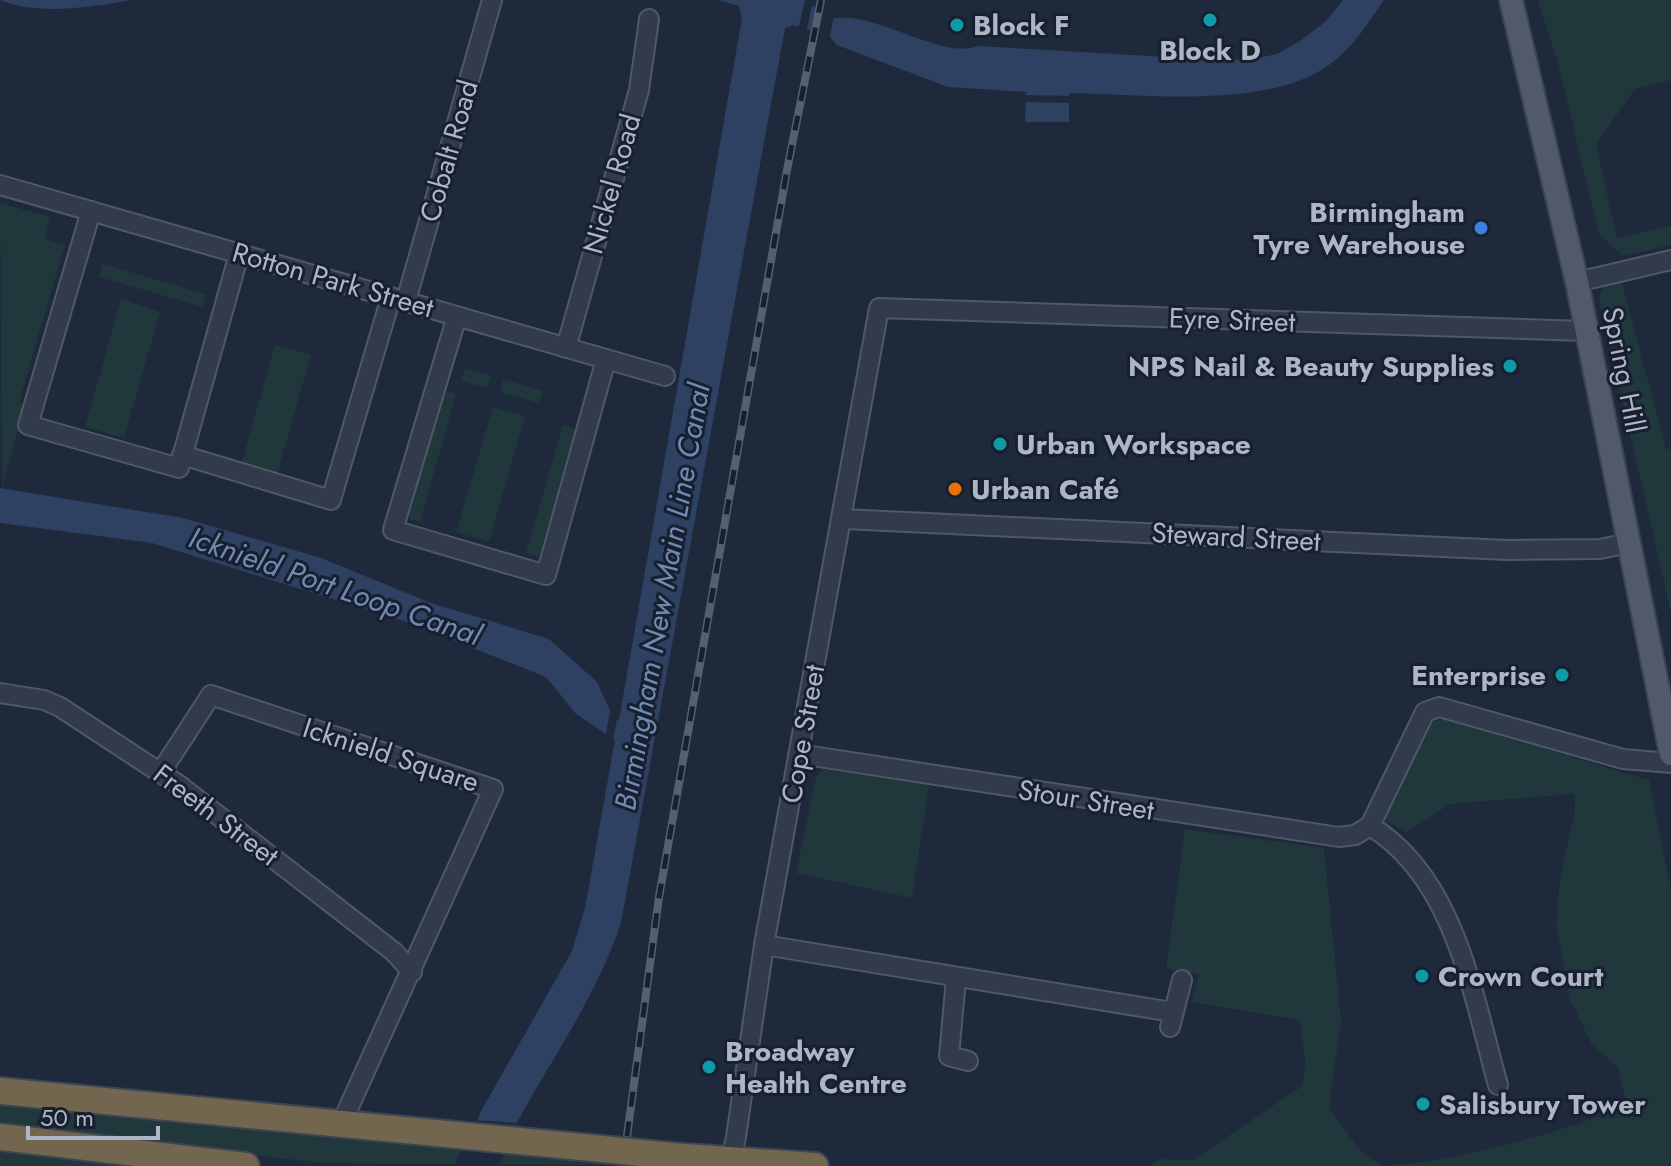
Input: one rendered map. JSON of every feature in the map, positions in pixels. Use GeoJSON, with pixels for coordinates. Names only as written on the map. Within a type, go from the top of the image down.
{"type":"FeatureCollection","features":[{"type":"Feature","properties":{"kind":"highway"},"geometry":{"type":"LineString","coordinates":[[0,1091],[342,1122],[728,1163],[815,1166]]}},
{"type":"Feature","properties":{"kind":"highway"},"geometry":{"type":"LineString","coordinates":[[0,1137],[246,1166]]}},
{"type":"Feature","properties":{"kind":"main road","name":"Spring Hill"},"geometry":{"type":"LineString","coordinates":[[1511,0],[1577,282],[1629,543],[1665,682],[1671,754]]}},
{"type":"Feature","properties":{"kind":"street","name":"Cobalt Road"},"geometry":{"type":"LineString","coordinates":[[182,455],[331,500],[492,0]]}},
{"type":"Feature","properties":{"kind":"street","name":"Nickel Road"},"geometry":{"type":"LineString","coordinates":[[566,348],[639,90],[649,19]]}},
{"type":"Feature","properties":{"kind":"street","name":"Rotton Park Street"},"geometry":{"type":"LineString","coordinates":[[0,185],[665,376]]}},
{"type":"Feature","properties":{"kind":"street"},"geometry":{"type":"LineString","coordinates":[[91,211],[28,425],[179,468],[239,254]]}},
{"type":"Feature","properties":{"kind":"street"},"geometry":{"type":"LineString","coordinates":[[1577,282],[1671,260]]}},
{"type":"Feature","properties":{"kind":"street","name":"Eyre Street"},"geometry":{"type":"LineString","coordinates":[[879,308],[1585,331]]}},
{"type":"Feature","properties":{"kind":"street","name":"Cope Street"},"geometry":{"type":"LineString","coordinates":[[728,1163],[764,945],[879,308]]}},
{"type":"Feature","properties":{"kind":"street"},"geometry":{"type":"LineString","coordinates":[[457,316],[393,530],[546,575],[606,359]]}},
{"type":"Feature","properties":{"kind":"street","name":"Steward Street"},"geometry":{"type":"LineString","coordinates":[[843,519],[1507,550],[1600,549],[1629,543]]}},
{"type":"Feature","properties":{"kind":"street","name":"Freeth Street"},"geometry":{"type":"LineString","coordinates":[[0,693],[44,700],[60,707],[161,772],[394,952],[412,972]]}},
{"type":"Feature","properties":{"kind":"street","name":"Icknield Square"},"geometry":{"type":"LineString","coordinates":[[161,772],[211,695],[493,789],[342,1122]]}},
{"type":"Feature","properties":{"kind":"street"},"geometry":{"type":"LineString","coordinates":[[1498,1085],[1448,918],[1430,883],[1392,839],[1370,826],[1425,712],[1439,707],[1623,759],[1671,763]]}},
{"type":"Feature","properties":{"kind":"street","name":"Stour Street"},"geometry":{"type":"LineString","coordinates":[[799,754],[1339,837],[1355,835],[1370,826]]}},
{"type":"Feature","properties":{"kind":"street"},"geometry":{"type":"LineString","coordinates":[[764,945],[1171,1019],[1182,980]]}},
{"type":"Feature","properties":{"kind":"street"},"geometry":{"type":"LineString","coordinates":[[956,979],[949,1056],[968,1061]]}},
{"type":"Feature","properties":{"kind":"green space"},"geometry":{"type":"Polygon","coordinates":[[[1538,0],[1671,0],[1671,80],[1635,89],[1596,144],[1617,238],[1671,226],[1671,245],[1623,256],[1599,234],[1558,64],[1538,0]]]}},
{"type":"Feature","properties":{"kind":"green space"},"geometry":{"type":"Polygon","coordinates":[[[0,203],[50,217],[45,239],[65,245],[19,402],[25,404],[2,488],[0,203]]]}},
{"type":"Feature","properties":{"kind":"green space"},"geometry":{"type":"Polygon","coordinates":[[[103,264],[206,294],[203,307],[99,277],[103,264]]]}},
{"type":"Feature","properties":{"kind":"green space"},"geometry":{"type":"Polygon","coordinates":[[[1621,279],[1666,449],[1671,449],[1671,612],[1599,298],[1605,284],[1621,279]]]}},
{"type":"Feature","properties":{"kind":"green space"},"geometry":{"type":"Polygon","coordinates":[[[121,299],[160,312],[124,438],[85,427],[121,299]]]}},
{"type":"Feature","properties":{"kind":"green space"},"geometry":{"type":"Polygon","coordinates":[[[275,345],[311,355],[277,475],[241,465],[275,345]]]}},
{"type":"Feature","properties":{"kind":"green space"},"geometry":{"type":"Polygon","coordinates":[[[465,368],[491,376],[487,388],[461,381],[465,368]]]}},
{"type":"Feature","properties":{"kind":"green space"},"geometry":{"type":"Polygon","coordinates":[[[503,379],[543,391],[538,403],[500,392],[503,379]]]}},
{"type":"Feature","properties":{"kind":"green space"},"geometry":{"type":"Polygon","coordinates":[[[443,390],[456,394],[420,522],[406,518],[443,390]]]}},
{"type":"Feature","properties":{"kind":"green space"},"geometry":{"type":"Polygon","coordinates":[[[493,407],[525,416],[489,542],[456,532],[493,407]]]}},
{"type":"Feature","properties":{"kind":"green space"},"geometry":{"type":"Polygon","coordinates":[[[563,425],[576,429],[539,557],[526,553],[563,425]]]}},
{"type":"Feature","properties":{"kind":"green space"},"geometry":{"type":"Polygon","coordinates":[[[1444,719],[1649,780],[1671,890],[1671,1166],[1386,1166],[1447,1158],[1508,1144],[1627,1106],[1618,1067],[1592,1045],[1570,999],[1556,922],[1560,879],[1575,810],[1574,794],[1450,804],[1406,833],[1381,817],[1403,764],[1434,721],[1444,719]]]}},
{"type":"Feature","properties":{"kind":"green space"},"geometry":{"type":"Polygon","coordinates":[[[821,769],[929,784],[912,898],[796,873],[815,781],[821,769]]]}},
{"type":"Feature","properties":{"kind":"green space"},"geometry":{"type":"Polygon","coordinates":[[[1185,829],[1324,848],[1341,1020],[1329,1108],[1358,1148],[1381,1166],[1151,1166],[1158,1159],[1193,1160],[1302,1086],[1306,1066],[1300,1020],[1192,1002],[1199,974],[1166,969],[1185,829]]]}},
{"type":"Feature","properties":{"kind":"green space"},"geometry":{"type":"Polygon","coordinates":[[[0,1098],[696,1166],[323,1163],[0,1127],[0,1098]]]}},
{"type":"Feature","properties":{"kind":"green space"},"geometry":{"type":"Polygon","coordinates":[[[0,1152],[167,1166],[0,1166],[0,1152]]]}},
{"type":"Feature","properties":{"kind":"water"},"geometry":{"type":"Polygon","coordinates":[[[0,0],[132,0],[49,9],[0,0]]]}},
{"type":"Feature","properties":{"kind":"water"},"geometry":{"type":"Polygon","coordinates":[[[718,0],[805,0],[832,19],[867,21],[946,47],[963,49],[977,46],[1220,60],[1253,59],[1277,54],[1325,22],[1343,0],[1384,0],[1345,51],[1329,65],[1303,79],[1239,94],[1168,96],[1069,93],[1069,122],[1025,122],[1026,92],[948,87],[837,45],[829,36],[793,25],[785,28],[621,923],[594,986],[495,1166],[458,1166],[481,1111],[572,951],[585,908],[615,740],[576,714],[546,677],[407,622],[152,543],[0,523],[0,488],[183,518],[321,558],[431,603],[549,639],[597,682],[614,719],[619,720],[742,18],[739,6],[718,0]]]}},
{"type":"Feature","properties":{"kind":"pier"},"geometry":{"type":"Polygon","coordinates":[[[805,0],[813,1],[806,33],[798,30],[805,0]]]}},
{"type":"Feature","properties":{"kind":"pier"},"geometry":{"type":"Polygon","coordinates":[[[816,5],[834,15],[829,42],[810,34],[816,5]]]}},
{"type":"Feature","properties":{"kind":"pier"},"geometry":{"type":"Polygon","coordinates":[[[1008,95],[1080,96],[1073,97],[1073,103],[1022,102],[1022,96],[1008,95]]]}},
{"type":"Feature","properties":{"kind":"pier"},"geometry":{"type":"Polygon","coordinates":[[[620,702],[611,752],[611,742],[605,739],[611,706],[617,716],[620,702]]]}},
{"type":"Feature","properties":{"kind":"pier"},"geometry":{"type":"Polygon","coordinates":[[[473,1120],[519,1123],[499,1166],[454,1166],[473,1120]]]}},
{"type":"Feature","properties":{"kind":"railway"},"geometry":{"type":"LineString","coordinates":[[623,1166],[659,897],[787,170],[821,0]]}},
{"type":"Feature","properties":{"kind":"place","name":"Block D"},"geometry":{"type":"Point","coordinates":[1210,20]}},
{"type":"Feature","properties":{"kind":"place","name":"Block F"},"geometry":{"type":"Point","coordinates":[957,25]}},
{"type":"Feature","properties":{"kind":"place","name":"Birmingham Tyre Warehouse"},"geometry":{"type":"Point","coordinates":[1481,228]}},
{"type":"Feature","properties":{"kind":"place","name":"NPS Nail & Beauty Supplies"},"geometry":{"type":"Point","coordinates":[1510,366]}},
{"type":"Feature","properties":{"kind":"place","name":"Urban Workspace"},"geometry":{"type":"Point","coordinates":[1000,444]}},
{"type":"Feature","properties":{"kind":"place","name":"Urban Café"},"geometry":{"type":"Point","coordinates":[955,489]}},
{"type":"Feature","properties":{"kind":"place","name":"Enterprise"},"geometry":{"type":"Point","coordinates":[1562,675]}},
{"type":"Feature","properties":{"kind":"place","name":"Crown Court"},"geometry":{"type":"Point","coordinates":[1422,976]}},
{"type":"Feature","properties":{"kind":"place","name":"Broadway Health Centre"},"geometry":{"type":"Point","coordinates":[709,1067]}},
{"type":"Feature","properties":{"kind":"place","name":"Salisbury Tower"},"geometry":{"type":"Point","coordinates":[1423,1104]}},
{"type":"Feature","properties":{"kind":"water label","name":"Icknield Port Loop Canal"},"geometry":{"type":"Point","coordinates":[335,586]}},
{"type":"Feature","properties":{"kind":"water label","name":"Birmingham New Main Line Canal"},"geometry":{"type":"Point","coordinates":[662,597]}}]}
